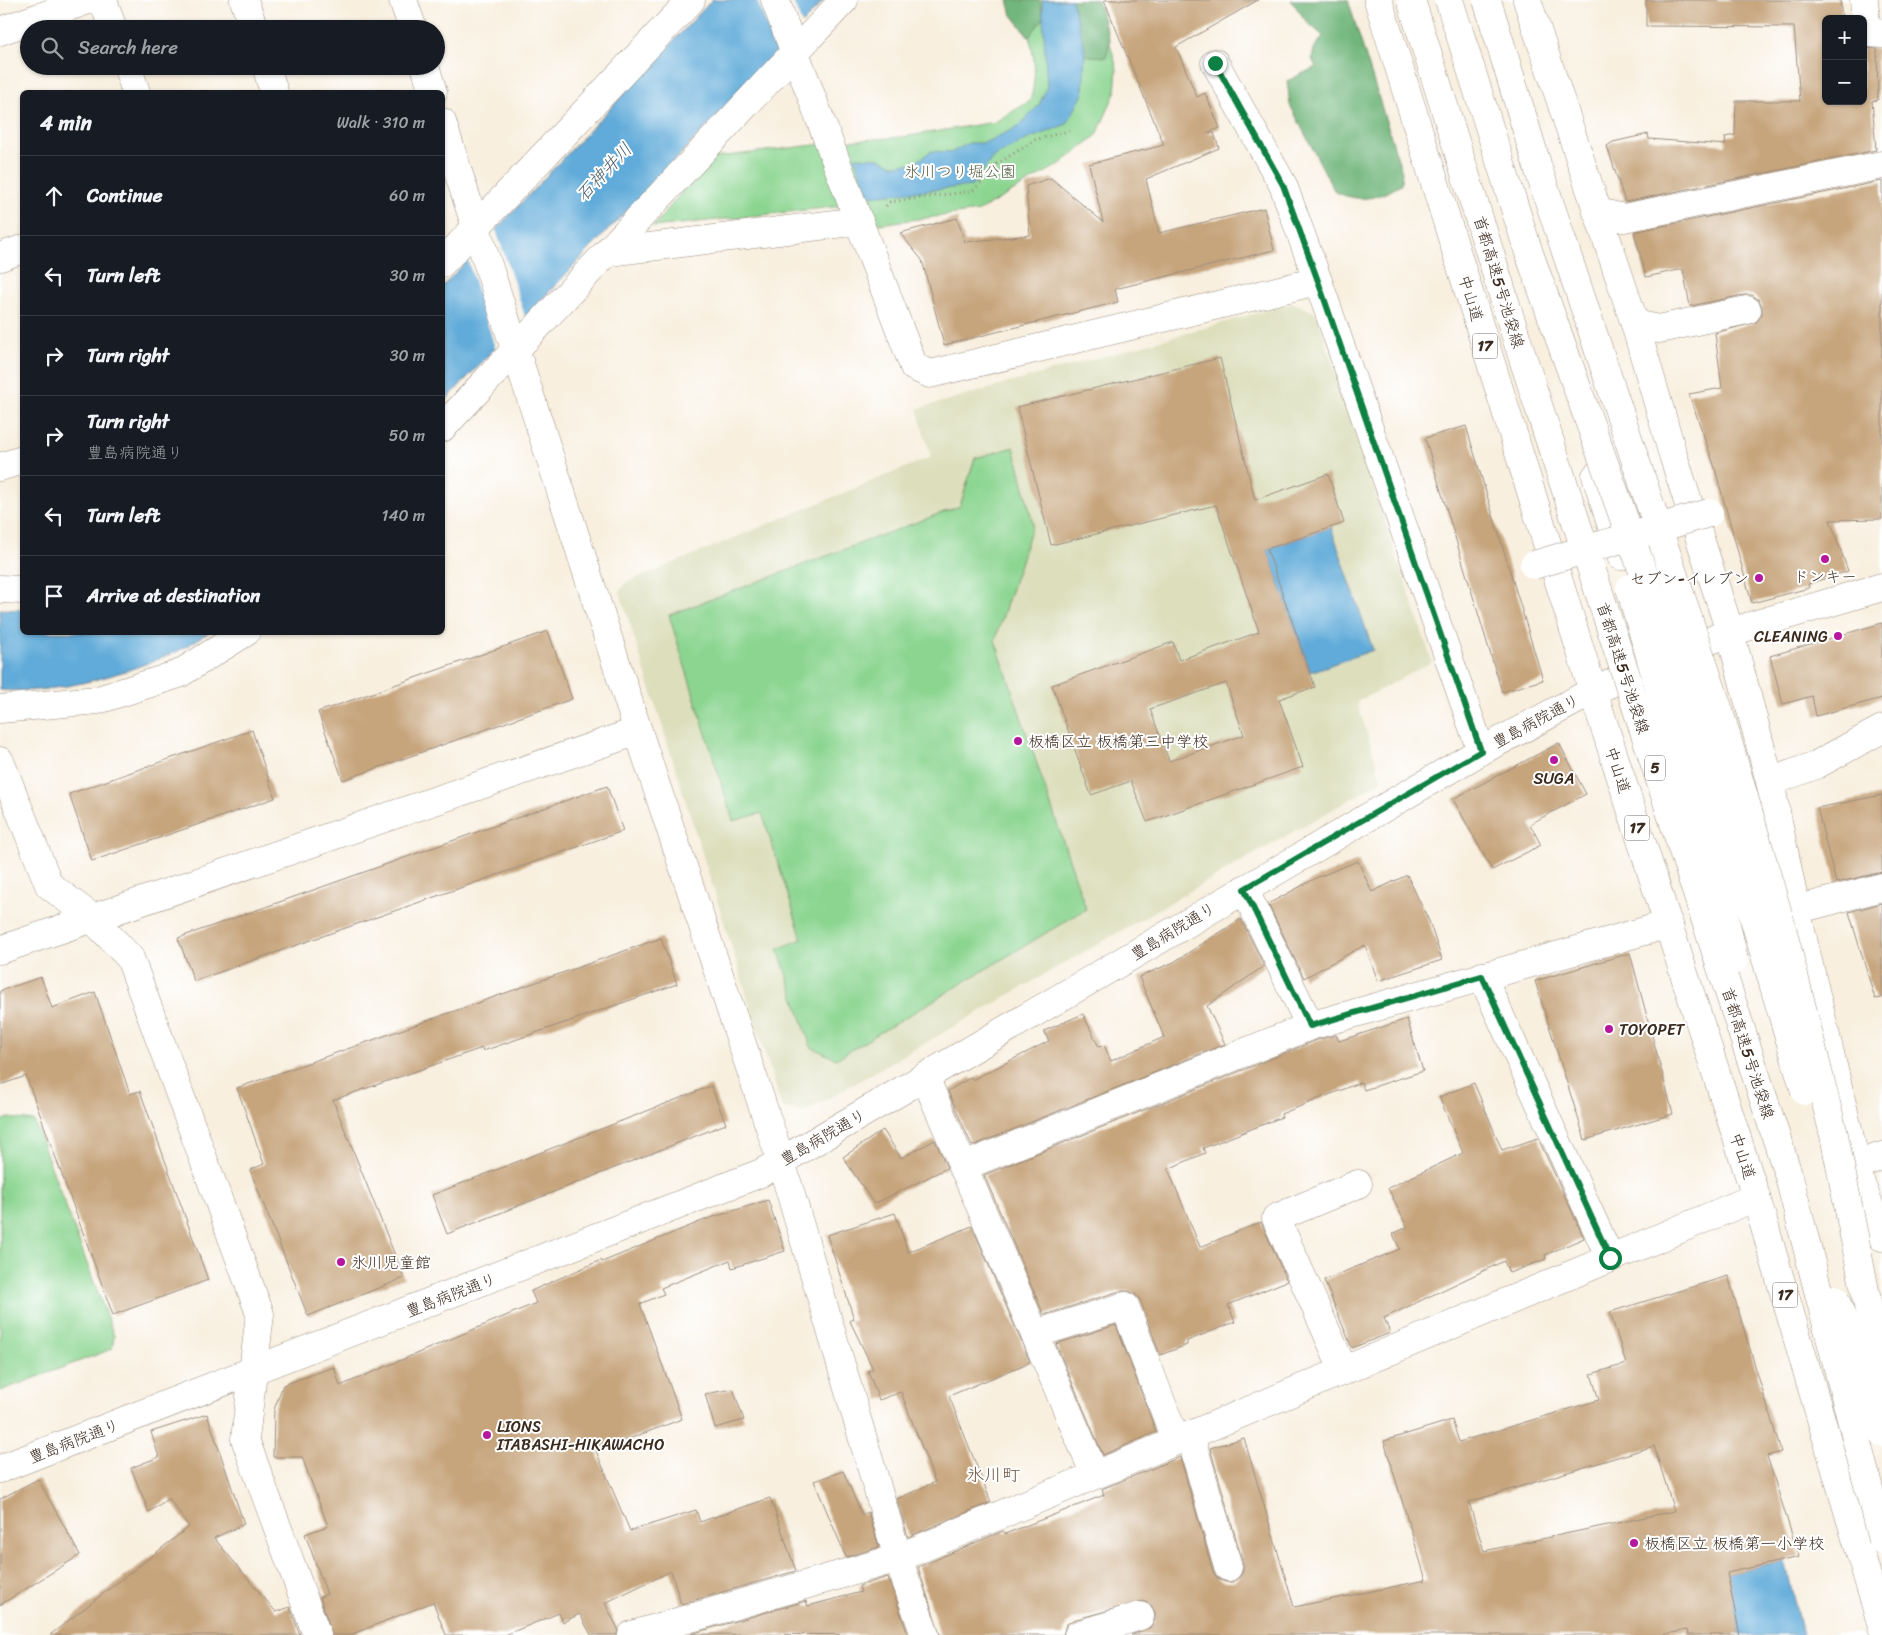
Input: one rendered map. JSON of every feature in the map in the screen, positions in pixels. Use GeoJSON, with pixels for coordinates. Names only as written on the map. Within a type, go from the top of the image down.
{"type":"FeatureCollection","features":[{"type":"Feature","properties":{"kind":"main road"},"geometry":{"type":"LineString","coordinates":[[22,20],[47,7],[88,0]]}},
{"type":"Feature","properties":{"kind":"main road"},"geometry":{"type":"LineString","coordinates":[[103,0],[110,20]]}},
{"type":"Feature","properties":{"kind":"main road"},"geometry":{"type":"LineString","coordinates":[[244,0],[251,20]]}},
{"type":"Feature","properties":{"kind":"main road"},"geometry":{"type":"LineString","coordinates":[[403,0],[409,20]]}},
{"type":"Feature","properties":{"kind":"main road"},"geometry":{"type":"LineString","coordinates":[[445,260],[477,232],[690,0]]}},
{"type":"Feature","properties":{"kind":"main road"},"geometry":{"type":"LineString","coordinates":[[775,0],[914,366],[930,374],[1318,281]]}},
{"type":"Feature","properties":{"kind":"main road"},"geometry":{"type":"LineString","coordinates":[[445,425],[515,345],[609,252],[793,47],[844,0]]}},
{"type":"Feature","properties":{"kind":"main road","name":"中山道"},"geometry":{"type":"LineString","coordinates":[[1378,0],[1593,692],[1756,1196],[1882,1627]]}},
{"type":"Feature","properties":{"kind":"main road","name":"首都高速5号池袋線"},"geometry":{"type":"LineString","coordinates":[[1411,0],[1520,349],[1789,1177],[1882,1540]]}},
{"type":"Feature","properties":{"kind":"main road"},"geometry":{"type":"LineString","coordinates":[[1445,0],[1621,556],[1719,892],[1768,1113]]}},
{"type":"Feature","properties":{"kind":"main road"},"geometry":{"type":"LineString","coordinates":[[1449,0],[1529,253],[1692,708],[1787,1032],[1860,1267]]}},
{"type":"Feature","properties":{"kind":"main road"},"geometry":{"type":"LineString","coordinates":[[1488,0],[1540,174],[1719,712],[1781,924],[1834,1135],[1882,1376]]}},
{"type":"Feature","properties":{"kind":"main road"},"geometry":{"type":"LineString","coordinates":[[1527,0],[1635,324],[1673,454],[1730,632],[1770,782],[1796,910],[1859,1175],[1882,1237]]}},
{"type":"Feature","properties":{"kind":"main road"},"geometry":{"type":"LineString","coordinates":[[1864,0],[1867,33],[1882,34]]}},
{"type":"Feature","properties":{"kind":"main road"},"geometry":{"type":"LineString","coordinates":[[0,31],[20,21]]}},
{"type":"Feature","properties":{"kind":"main road"},"geometry":{"type":"LineString","coordinates":[[1215,63],[1283,185],[1481,751]]}},
{"type":"Feature","properties":{"kind":"main road"},"geometry":{"type":"LineString","coordinates":[[130,75],[135,90]]}},
{"type":"Feature","properties":{"kind":"main road"},"geometry":{"type":"LineString","coordinates":[[269,75],[273,90]]}},
{"type":"Feature","properties":{"kind":"main road"},"geometry":{"type":"LineString","coordinates":[[428,75],[432,90]]}},
{"type":"Feature","properties":{"kind":"main road"},"geometry":{"type":"LineString","coordinates":[[445,131],[638,731],[781,1161],[898,1558],[925,1635]]}},
{"type":"Feature","properties":{"kind":"main road"},"geometry":{"type":"LineString","coordinates":[[1597,212],[1624,218],[1882,165]]}},
{"type":"Feature","properties":{"kind":"main road"},"geometry":{"type":"LineString","coordinates":[[609,252],[858,216]]}},
{"type":"Feature","properties":{"kind":"main road"},"geometry":{"type":"LineString","coordinates":[[0,257],[20,250]]}},
{"type":"Feature","properties":{"kind":"main road"},"geometry":{"type":"LineString","coordinates":[[1635,324],[1659,329],[1747,310]]}},
{"type":"Feature","properties":{"kind":"main road"},"geometry":{"type":"LineString","coordinates":[[0,468],[20,461]]}},
{"type":"Feature","properties":{"kind":"main road"},"geometry":{"type":"LineString","coordinates":[[1534,565],[1709,513]]}},
{"type":"Feature","properties":{"kind":"main road","name":"豊島病院通り"},"geometry":{"type":"LineString","coordinates":[[0,1469],[761,1173],[1481,751],[1593,692],[1730,632],[1882,586]]}},
{"type":"Feature","properties":{"kind":"main road"},"geometry":{"type":"LineString","coordinates":[[0,589],[20,590]]}},
{"type":"Feature","properties":{"kind":"main road"},"geometry":{"type":"LineString","coordinates":[[0,709],[98,700],[179,674],[241,635]]}},
{"type":"Feature","properties":{"kind":"main road"},"geometry":{"type":"LineString","coordinates":[[1770,782],[1816,765],[1882,728]]}},
{"type":"Feature","properties":{"kind":"main road"},"geometry":{"type":"LineString","coordinates":[[0,950],[91,917],[638,731]]}},
{"type":"Feature","properties":{"kind":"main road"},"geometry":{"type":"LineString","coordinates":[[0,761],[49,885],[91,917],[130,958],[260,1314],[245,1439],[316,1635]]}},
{"type":"Feature","properties":{"kind":"main road"},"geometry":{"type":"LineString","coordinates":[[1796,910],[1882,887]]}},
{"type":"Feature","properties":{"kind":"main road"},"geometry":{"type":"LineString","coordinates":[[1244,889],[1310,1026]]}},
{"type":"Feature","properties":{"kind":"main road"},"geometry":{"type":"LineString","coordinates":[[962,1167],[1310,1026],[1669,924]]}},
{"type":"Feature","properties":{"kind":"main road"},"geometry":{"type":"LineString","coordinates":[[1482,976],[1610,1258]]}},
{"type":"Feature","properties":{"kind":"main road"},"geometry":{"type":"LineString","coordinates":[[925,1078],[1095,1475]]}},
{"type":"Feature","properties":{"kind":"main road"},"geometry":{"type":"LineString","coordinates":[[1834,1135],[1882,1284]]}},
{"type":"Feature","properties":{"kind":"main road"},"geometry":{"type":"LineString","coordinates":[[1859,1175],[1882,1156]]}},
{"type":"Feature","properties":{"kind":"main road"},"geometry":{"type":"LineString","coordinates":[[1859,1175],[1876,1373],[1882,1397]]}},
{"type":"Feature","properties":{"kind":"main road"},"geometry":{"type":"LineString","coordinates":[[1789,1177],[1870,1390],[1882,1432]]}},
{"type":"Feature","properties":{"kind":"main road"},"geometry":{"type":"LineString","coordinates":[[1344,1371],[1276,1218],[1358,1184]]}},
{"type":"Feature","properties":{"kind":"main road"},"geometry":{"type":"LineString","coordinates":[[632,1635],[898,1558],[1756,1196]]}},
{"type":"Feature","properties":{"kind":"main road"},"geometry":{"type":"LineString","coordinates":[[1035,1334],[1125,1306],[1183,1438],[1228,1567]]}},
{"type":"Feature","properties":{"kind":"main road"},"geometry":{"type":"LineString","coordinates":[[1078,1635],[1140,1616]]}},
{"type":"Feature","properties":{"kind":"path"},"geometry":{"type":"LineString","coordinates":[[884,208],[890,202],[974,191],[997,164],[1035,140],[1071,130]]}},
{"type":"Feature","properties":{"kind":"shaded area","name":"板橋区立 板橋第三中学校"},"geometry":{"type":"Polygon","coordinates":[[[1293,303],[1316,313],[1432,662],[1357,702],[1382,781],[803,1113],[782,1107],[620,592],[625,583],[931,457],[917,409],[1293,303]]]}},
{"type":"Feature","properties":{"kind":"green space"},"geometry":{"type":"Polygon","coordinates":[[[1008,0],[1039,0],[1044,17],[1029,37],[1012,15],[1008,0]]]}},
{"type":"Feature","properties":{"kind":"green space","name":"氷川つり堀公園"},"geometry":{"type":"Polygon","coordinates":[[[1019,0],[1098,0],[1117,69],[1115,93],[1097,135],[1060,164],[979,211],[879,224],[870,203],[653,227],[710,158],[846,141],[902,137],[995,122],[1030,101],[1033,88],[1034,63],[1030,38],[1019,0]]]}},
{"type":"Feature","properties":{"kind":"green space"},"geometry":{"type":"Polygon","coordinates":[[[1056,0],[1097,0],[1110,41],[1106,57],[1076,55],[1056,0]]]}},
{"type":"Feature","properties":{"kind":"green space"},"geometry":{"type":"Polygon","coordinates":[[[1291,0],[1348,0],[1402,172],[1401,185],[1384,194],[1369,198],[1353,198],[1335,192],[1290,105],[1287,81],[1316,67],[1312,59],[1314,49],[1323,36],[1306,21],[1291,0]]]}},
{"type":"Feature","properties":{"kind":"green space"},"geometry":{"type":"Polygon","coordinates":[[[1014,447],[1033,524],[995,640],[1086,909],[836,1059],[811,1047],[778,949],[802,939],[762,813],[733,821],[669,615],[960,506],[975,458],[1014,447]]]}},
{"type":"Feature","properties":{"kind":"green space"},"geometry":{"type":"Polygon","coordinates":[[[9,1118],[34,1121],[114,1336],[112,1349],[0,1391],[0,1121],[9,1118]]]}},
{"type":"Feature","properties":{"kind":"water","name":"石神井川"},"geometry":{"type":"Polygon","coordinates":[[[712,0],[824,0],[739,93],[445,401],[445,284],[712,0]]]}},
{"type":"Feature","properties":{"kind":"water"},"geometry":{"type":"Polygon","coordinates":[[[1042,0],[1072,0],[1085,49],[1083,94],[1067,124],[1028,139],[993,157],[972,186],[869,196],[854,157],[879,158],[893,165],[915,163],[931,151],[952,152],[969,143],[984,143],[1018,127],[1039,105],[1047,87],[1042,0]]]}},
{"type":"Feature","properties":{"kind":"water"},"geometry":{"type":"Polygon","coordinates":[[[1331,527],[1373,650],[1310,672],[1267,549],[1331,527]]]}},
{"type":"Feature","properties":{"kind":"water"},"geometry":{"type":"Polygon","coordinates":[[[0,609],[20,610],[20,635],[205,635],[176,652],[152,662],[87,682],[43,689],[0,690],[0,609]]]}},
{"type":"Feature","properties":{"kind":"water"},"geometry":{"type":"Polygon","coordinates":[[[1785,1560],[1802,1635],[1740,1635],[1727,1573],[1785,1560]]]}},
{"type":"Feature","properties":{"kind":"pier"},"geometry":{"type":"Polygon","coordinates":[[[757,0],[792,0],[803,26],[777,51],[757,0]]]}},
{"type":"Feature","properties":{"kind":"pier"},"geometry":{"type":"Polygon","coordinates":[[[495,227],[526,319],[496,351],[467,258],[495,227]]]}},
{"type":"Feature","properties":{"kind":"building"},"geometry":{"type":"Polygon","coordinates":[[[1104,0],[1258,0],[1176,47],[1197,97],[1205,93],[1220,128],[1207,133],[1214,133],[1219,148],[1146,179],[1159,233],[1264,208],[1274,250],[1115,289],[1118,302],[944,345],[922,260],[900,233],[957,218],[965,242],[1030,235],[1026,186],[1051,178],[1103,222],[1089,164],[1164,145],[1104,0]]]}},
{"type":"Feature","properties":{"kind":"building"},"geometry":{"type":"Polygon","coordinates":[[[1646,0],[1840,0],[1842,15],[1822,15],[1822,105],[1867,105],[1867,48],[1877,49],[1878,100],[1872,101],[1876,150],[1625,202],[1607,146],[1613,142],[1648,134],[1649,139],[1726,145],[1725,137],[1735,135],[1736,101],[1800,101],[1794,27],[1646,26],[1646,0]]]}},
{"type":"Feature","properties":{"kind":"building"},"geometry":{"type":"Polygon","coordinates":[[[1882,181],[1882,519],[1830,520],[1848,571],[1808,584],[1809,588],[1752,603],[1714,465],[1689,394],[1722,388],[1715,333],[1757,322],[1762,314],[1762,306],[1759,300],[1752,295],[1744,295],[1690,306],[1683,269],[1646,277],[1634,232],[1882,181]]]}},
{"type":"Feature","properties":{"kind":"building"},"geometry":{"type":"Polygon","coordinates":[[[1220,358],[1255,500],[1328,474],[1344,523],[1267,549],[1315,687],[1279,699],[1303,767],[1147,822],[1131,781],[1091,795],[1052,685],[1173,642],[1179,660],[1259,632],[1216,505],[1051,545],[1017,407],[1220,358]],[[1226,683],[1150,709],[1169,761],[1244,735],[1226,683]]]}},
{"type":"Feature","properties":{"kind":"building"},"geometry":{"type":"Polygon","coordinates":[[[1466,426],[1543,680],[1502,692],[1425,438],[1466,426]]]}},
{"type":"Feature","properties":{"kind":"building"},"geometry":{"type":"Polygon","coordinates":[[[1882,623],[1882,698],[1816,716],[1812,696],[1783,704],[1770,656],[1882,623]]]}},
{"type":"Feature","properties":{"kind":"building"},"geometry":{"type":"Polygon","coordinates":[[[548,631],[572,699],[343,780],[318,712],[548,631]]]}},
{"type":"Feature","properties":{"kind":"building"},"geometry":{"type":"Polygon","coordinates":[[[252,730],[275,798],[92,861],[69,794],[252,730]]]}},
{"type":"Feature","properties":{"kind":"building"},"geometry":{"type":"Polygon","coordinates":[[[1559,743],[1586,794],[1530,824],[1541,845],[1492,870],[1453,799],[1559,743]]]}},
{"type":"Feature","properties":{"kind":"building"},"geometry":{"type":"Polygon","coordinates":[[[607,786],[623,831],[194,981],[178,938],[607,786]]]}},
{"type":"Feature","properties":{"kind":"building"},"geometry":{"type":"Polygon","coordinates":[[[1882,795],[1882,872],[1836,883],[1817,808],[1882,795]]]}},
{"type":"Feature","properties":{"kind":"building"},"geometry":{"type":"Polygon","coordinates":[[[1358,861],[1372,892],[1407,875],[1429,921],[1442,960],[1378,981],[1365,945],[1304,978],[1268,904],[1318,877],[1358,861]]]}},
{"type":"Feature","properties":{"kind":"building"},"geometry":{"type":"Polygon","coordinates":[[[1882,903],[1882,998],[1875,999],[1849,912],[1882,903]]]}},
{"type":"Feature","properties":{"kind":"building"},"geometry":{"type":"Polygon","coordinates":[[[1241,919],[1264,966],[1207,1006],[1225,1044],[972,1146],[948,1091],[971,1077],[972,1080],[1049,1041],[1044,1031],[1083,1014],[1099,1047],[1104,1045],[1111,1061],[1164,1037],[1139,977],[1174,962],[1241,919]]]}},
{"type":"Feature","properties":{"kind":"building"},"geometry":{"type":"Polygon","coordinates":[[[661,938],[677,984],[483,1051],[482,1048],[333,1100],[404,1278],[308,1316],[250,1170],[264,1164],[237,1088],[661,938]]]}},
{"type":"Feature","properties":{"kind":"building"},"geometry":{"type":"Polygon","coordinates":[[[1630,953],[1673,1114],[1585,1140],[1535,981],[1630,953]]]}},
{"type":"Feature","properties":{"kind":"building"},"geometry":{"type":"Polygon","coordinates":[[[41,977],[52,1008],[95,992],[130,1094],[140,1091],[208,1280],[113,1315],[26,1076],[0,1085],[0,991],[41,977]]]}},
{"type":"Feature","properties":{"kind":"building"},"geometry":{"type":"Polygon","coordinates":[[[1407,1019],[1423,1071],[1364,1090],[1361,1082],[1281,1114],[1282,1117],[1203,1148],[1205,1153],[1168,1169],[1200,1247],[1261,1222],[1287,1281],[1228,1305],[1235,1322],[1187,1341],[1187,1345],[1160,1355],[1140,1300],[1129,1291],[1120,1291],[1044,1315],[984,1175],[1317,1040],[1336,1035],[1339,1041],[1407,1019]]]}},
{"type":"Feature","properties":{"kind":"building"},"geometry":{"type":"Polygon","coordinates":[[[1474,1083],[1502,1150],[1538,1138],[1584,1238],[1545,1255],[1546,1259],[1509,1273],[1504,1261],[1384,1318],[1390,1333],[1352,1348],[1324,1280],[1400,1249],[1393,1234],[1407,1227],[1388,1188],[1463,1153],[1439,1097],[1474,1083]]]}},
{"type":"Feature","properties":{"kind":"building"},"geometry":{"type":"Polygon","coordinates":[[[711,1086],[726,1124],[447,1234],[432,1195],[711,1086]]]}},
{"type":"Feature","properties":{"kind":"building"},"geometry":{"type":"Polygon","coordinates":[[[883,1130],[901,1158],[935,1140],[947,1168],[874,1204],[843,1157],[883,1130]]]}},
{"type":"Feature","properties":{"kind":"building"},"geometry":{"type":"Polygon","coordinates":[[[768,1200],[785,1251],[732,1268],[730,1260],[661,1288],[664,1294],[640,1304],[682,1419],[596,1451],[630,1531],[696,1510],[700,1522],[770,1498],[796,1571],[681,1604],[671,1571],[605,1603],[618,1629],[617,1635],[591,1635],[580,1614],[563,1622],[559,1613],[505,1635],[446,1635],[433,1602],[350,1635],[332,1635],[320,1597],[327,1594],[305,1534],[328,1526],[302,1457],[273,1457],[274,1410],[283,1385],[334,1367],[340,1386],[536,1303],[531,1291],[601,1260],[602,1262],[707,1219],[768,1200]]]}},
{"type":"Feature","properties":{"kind":"building"},"geometry":{"type":"Polygon","coordinates":[[[895,1213],[908,1252],[972,1226],[1030,1362],[949,1396],[991,1502],[908,1537],[897,1499],[935,1482],[901,1392],[879,1400],[868,1371],[873,1369],[850,1321],[854,1319],[827,1235],[895,1213]]]}},
{"type":"Feature","properties":{"kind":"building"},"geometry":{"type":"Polygon","coordinates":[[[1728,1276],[1781,1452],[1767,1456],[1799,1557],[1727,1573],[1740,1635],[1688,1635],[1687,1630],[1661,1635],[1131,1635],[1151,1627],[1155,1620],[1155,1612],[1151,1605],[1143,1601],[1073,1620],[1066,1625],[1063,1635],[940,1635],[918,1567],[1003,1531],[1005,1534],[1104,1495],[1102,1489],[1180,1457],[1213,1572],[1218,1579],[1225,1582],[1233,1582],[1239,1578],[1243,1571],[1243,1563],[1210,1448],[1244,1438],[1294,1607],[1426,1580],[1384,1441],[1452,1420],[1459,1442],[1599,1400],[1591,1374],[1626,1364],[1610,1312],[1728,1276]],[[1654,1446],[1469,1502],[1484,1551],[1674,1511],[1654,1446]]]}},
{"type":"Feature","properties":{"kind":"building"},"geometry":{"type":"Polygon","coordinates":[[[1116,1325],[1156,1432],[1103,1455],[1056,1344],[1116,1325]]]}},
{"type":"Feature","properties":{"kind":"building"},"geometry":{"type":"Polygon","coordinates":[[[733,1389],[744,1420],[715,1428],[705,1394],[733,1389]]]}},
{"type":"Feature","properties":{"kind":"building"},"geometry":{"type":"Polygon","coordinates":[[[207,1414],[244,1524],[214,1538],[276,1612],[290,1607],[300,1635],[50,1635],[189,1527],[169,1498],[149,1512],[131,1468],[159,1457],[151,1432],[207,1414]]]}},
{"type":"Feature","properties":{"kind":"building"},"geometry":{"type":"Polygon","coordinates":[[[843,1471],[862,1515],[868,1512],[879,1547],[846,1557],[814,1481],[843,1471]]]}},
{"type":"Feature","properties":{"kind":"building"},"geometry":{"type":"Polygon","coordinates":[[[38,1479],[80,1555],[0,1605],[0,1499],[38,1479]]]}},
{"type":"Feature","properties":{"kind":"building"},"geometry":{"type":"Polygon","coordinates":[[[888,1577],[908,1635],[691,1634],[806,1601],[808,1606],[861,1592],[859,1586],[888,1577]]]}},
{"type":"Feature","properties":{"kind":"place","name":"ドンキー"},"geometry":{"type":"Point","coordinates":[1825,559]}},
{"type":"Feature","properties":{"kind":"place","name":"セブン-イレブン"},"geometry":{"type":"Point","coordinates":[1759,578]}},
{"type":"Feature","properties":{"kind":"place","name":"CLEANING"},"geometry":{"type":"Point","coordinates":[1838,636]}},
{"type":"Feature","properties":{"kind":"place","name":"板橋区立 板橋第三中学校"},"geometry":{"type":"Point","coordinates":[1018,741]}},
{"type":"Feature","properties":{"kind":"place","name":"SUGA"},"geometry":{"type":"Point","coordinates":[1554,760]}},
{"type":"Feature","properties":{"kind":"place","name":"TOYOPET"},"geometry":{"type":"Point","coordinates":[1609,1029]}},
{"type":"Feature","properties":{"kind":"place","name":"氷川児童館"},"geometry":{"type":"Point","coordinates":[341,1262]}},
{"type":"Feature","properties":{"kind":"place","name":"LIONS ITABASHI-HIKAWACHO"},"geometry":{"type":"Point","coordinates":[487,1435]}},
{"type":"Feature","properties":{"kind":"place","name":"板橋区立 板橋第一小学校"},"geometry":{"type":"Point","coordinates":[1634,1543]}},
{"type":"Feature","properties":{"kind":"district","name":"氷川町"},"geometry":{"type":"Point","coordinates":[993,1475]}},
{"type":"Feature","properties":{"kind":"route"},"geometry":{"type":"LineString","coordinates":[[1215,63],[1283,185],[1481,751],[1244,889],[1310,1026],[1482,976],[1610,1258]]}}]}
